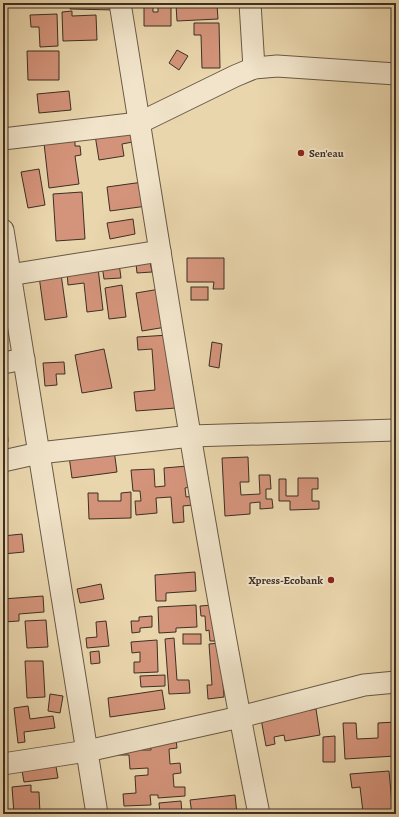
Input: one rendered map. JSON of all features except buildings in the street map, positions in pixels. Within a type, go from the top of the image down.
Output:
[{"type":"street","points":[[120,3],[191,436],[240,717],[259,814]]},
{"type":"street","points":[[250,3],[254,68]]},
{"type":"street","points":[[3,139],[139,123],[254,68],[277,66],[396,74]]},
{"type":"street","points":[[3,230],[7,276],[24,359],[97,814]]},
{"type":"street","points":[[7,276],[160,251]]},
{"type":"street","points":[[3,363],[24,359]]},
{"type":"street","points":[[3,461],[39,453],[191,436],[396,430]]},
{"type":"street","points":[[3,764],[87,751],[240,717],[364,685],[396,682]]},
{"type":"place","name":"Sen'eau","points":[[301,153]]},
{"type":"place","name":"Xpress-Ecobank","points":[[331,580]]}]
